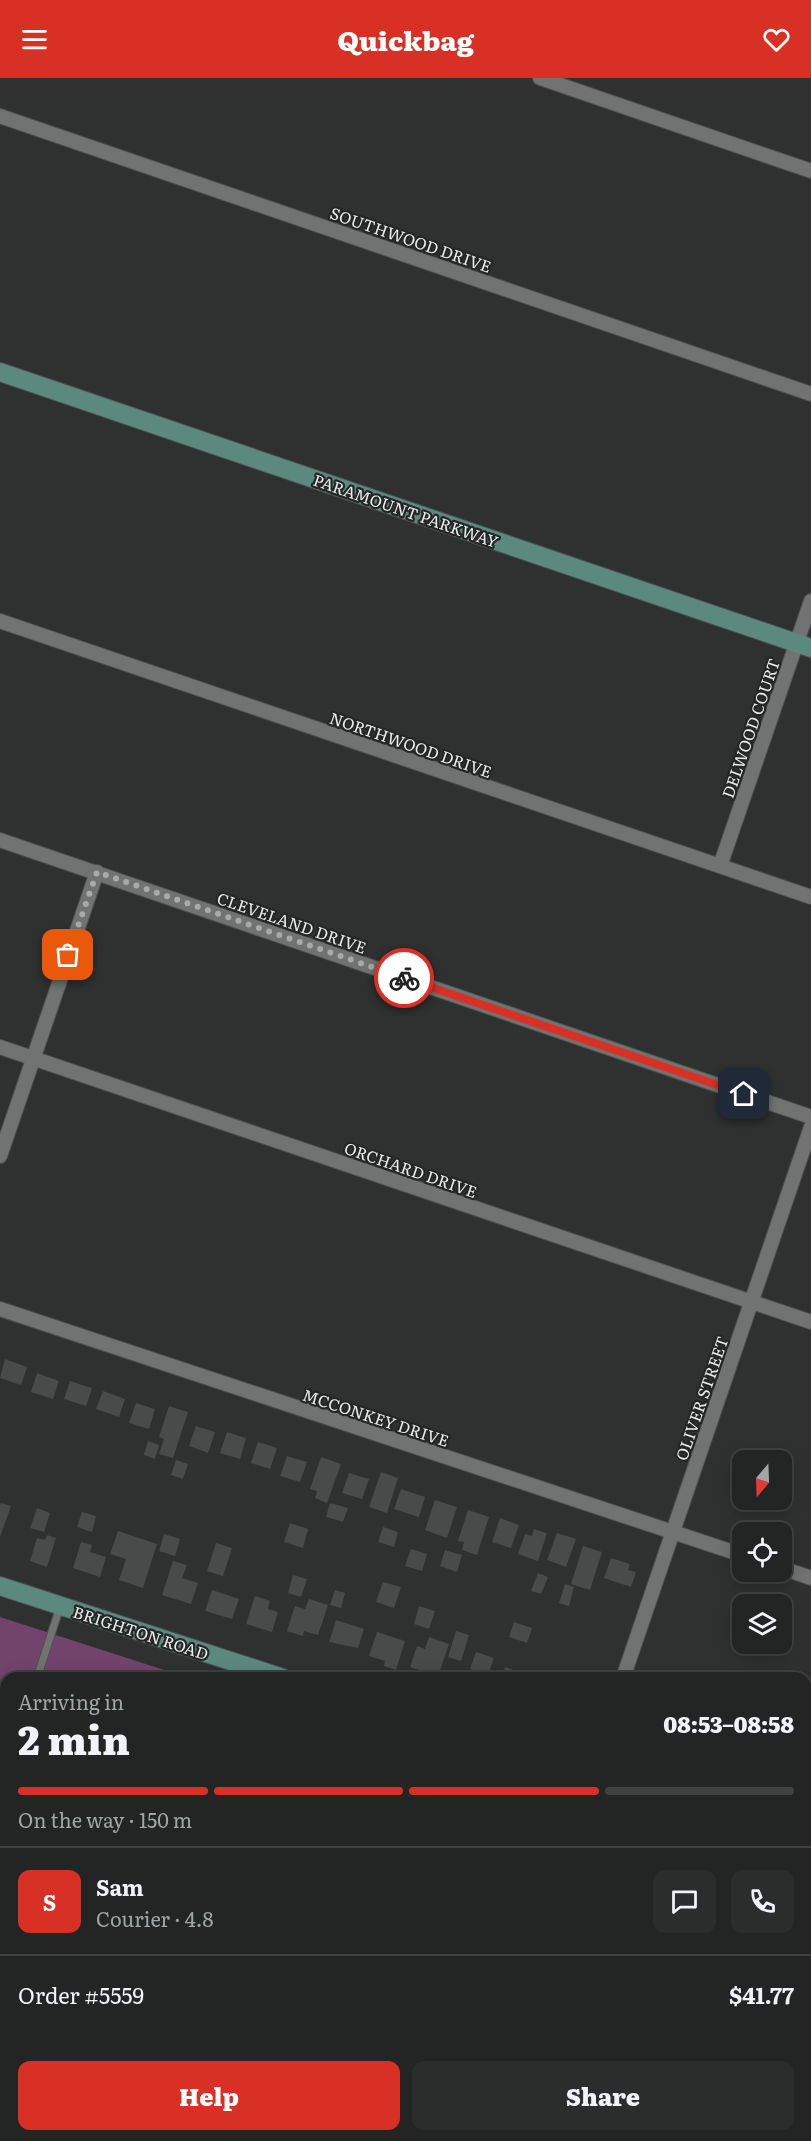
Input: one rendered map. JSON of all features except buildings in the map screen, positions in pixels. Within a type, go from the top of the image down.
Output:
[{"type":"street","points":[[540,78],[811,171]]},
{"type":"street","name":"SOUTHWOOD DRIVE","points":[[0,116],[811,393]]},
{"type":"street","name":"PARAMOUNT PARKWAY","points":[[0,372],[804,645]]},
{"type":"street","name":"DELWOOD COURT","points":[[720,866],[804,645],[811,601]]},
{"type":"street","name":"NORTHWOOD DRIVE","points":[[0,621],[811,897]]},
{"type":"street","name":"CLEVELAND DRIVE","points":[[0,840],[811,1117]]},
{"type":"street","points":[[0,1156],[97,872]]},
{"type":"street","name":"ORCHARD DRIVE","points":[[0,1047],[811,1322]]},
{"type":"street","name":"OLIVER STREET","points":[[625,1672],[811,1127]]},
{"type":"street","name":"MCCONKEY DRIVE","points":[[0,1310],[732,1552]]},
{"type":"street","points":[[792,1571],[811,1578]]},
{"type":"street","name":"BRIGHTON ROAD","points":[[0,1586],[264,1672]]},
{"type":"lane","points":[[39,1672],[61,1606]]},
{"type":"shaded area","points":[[0,1617],[170,1672],[0,1672]]},
{"type":"way so far","points":[[68,955],[97,872],[404,978]]},
{"type":"route","points":[[404,978],[744,1094]]}]
